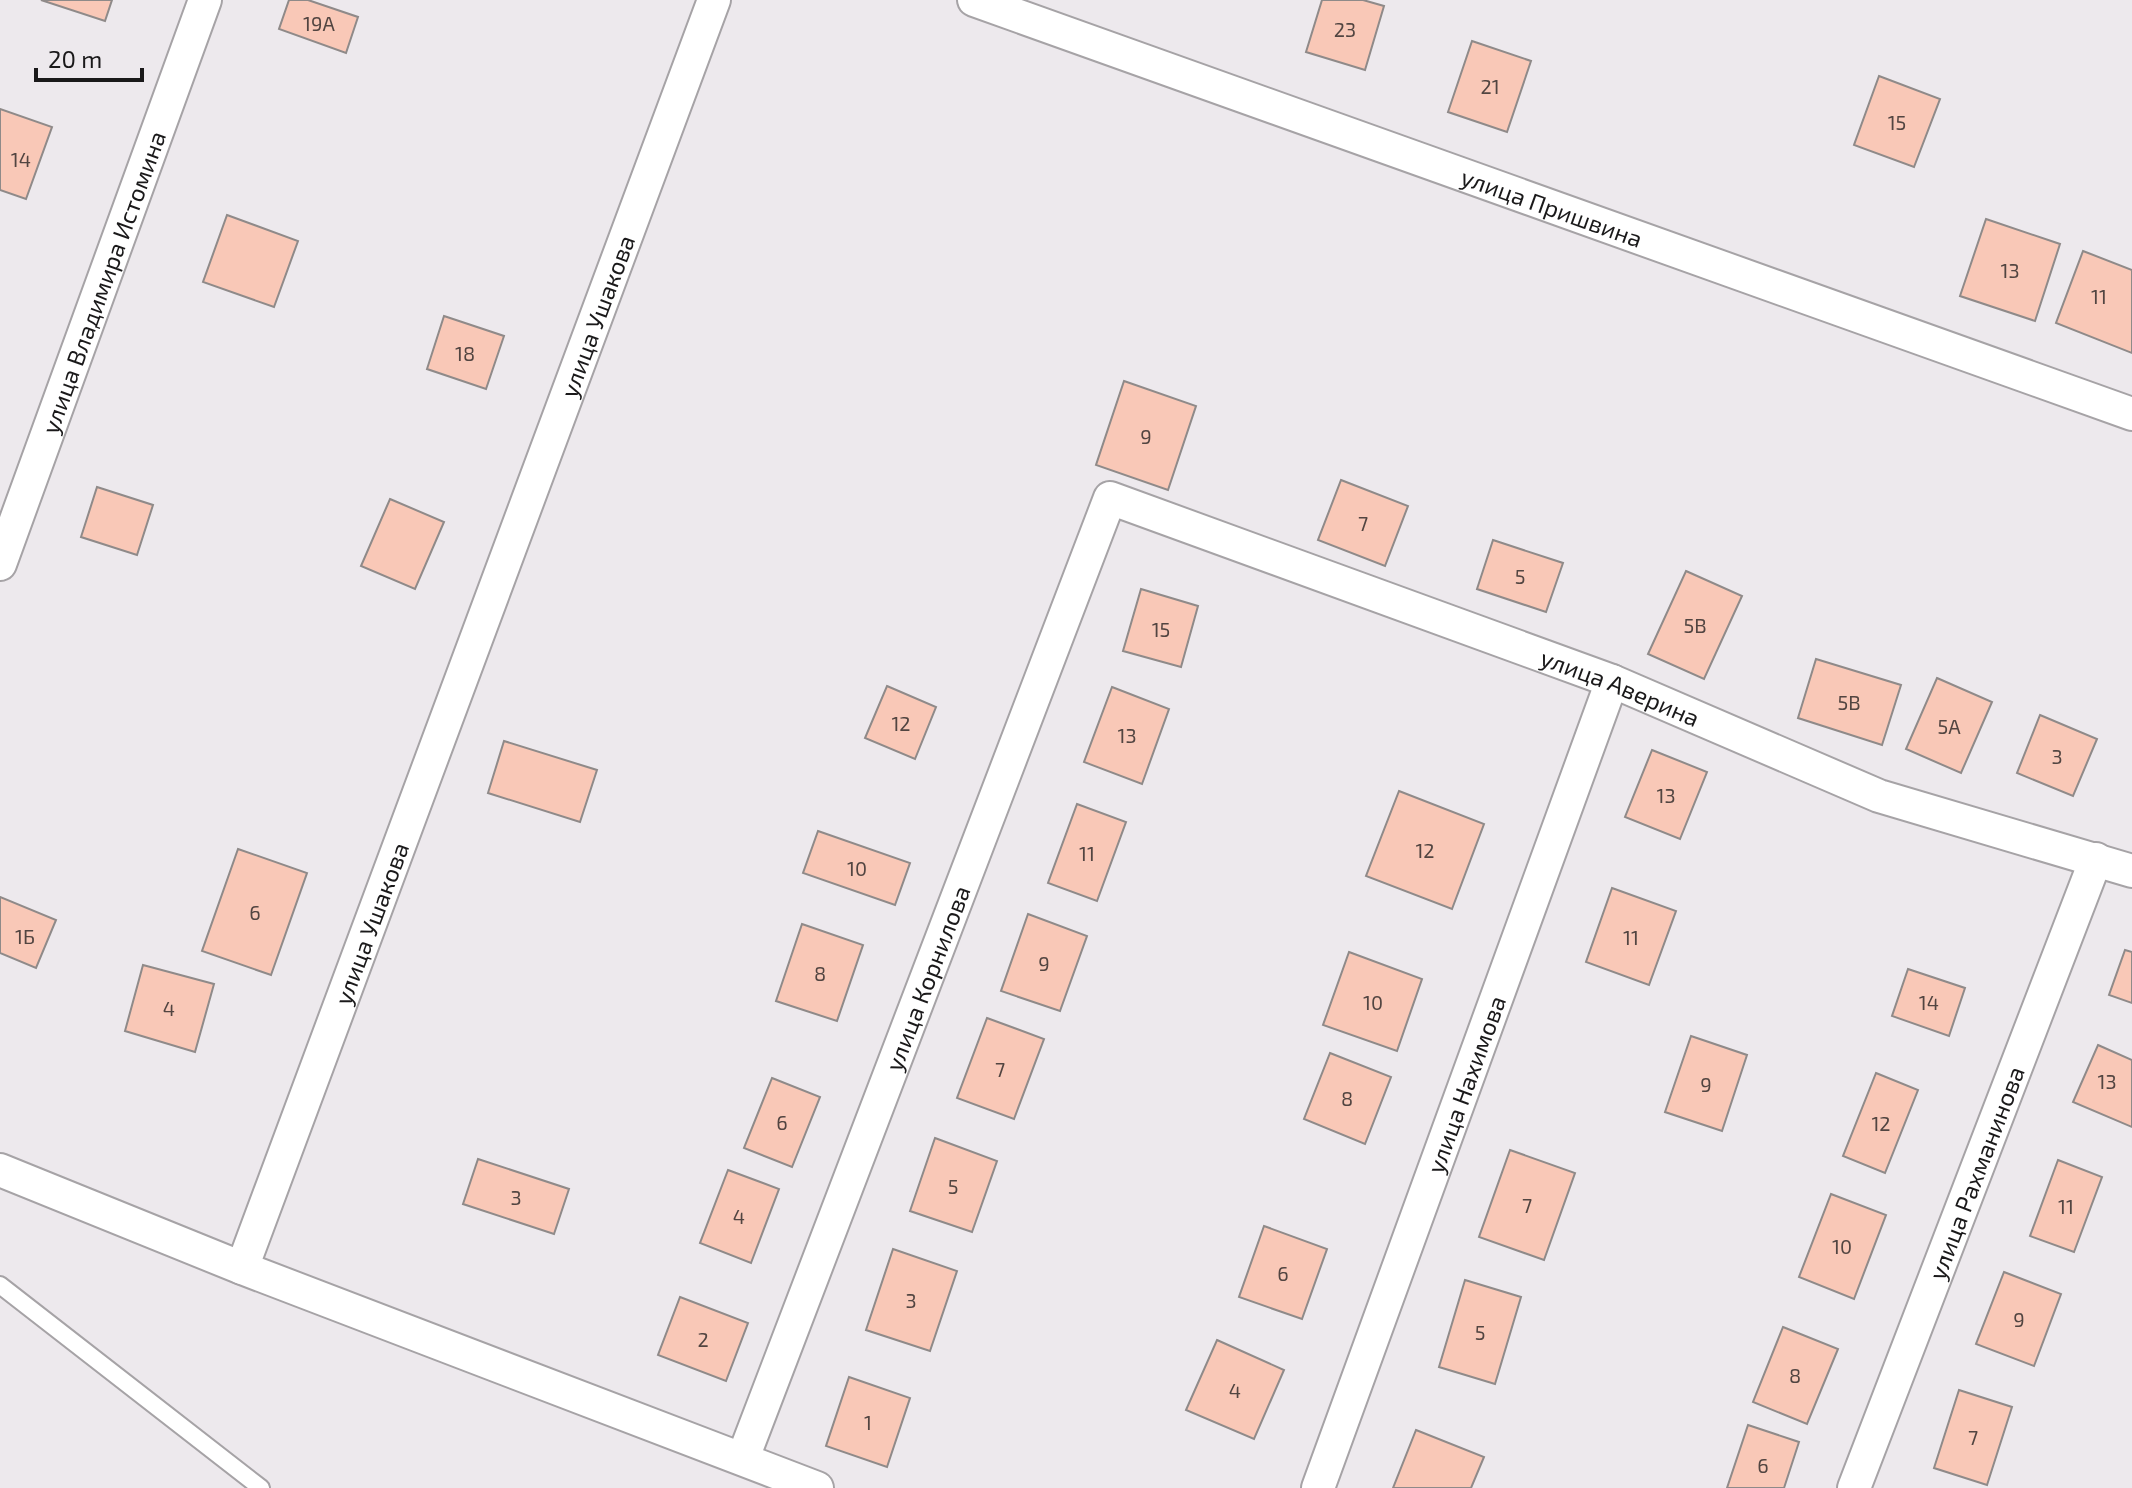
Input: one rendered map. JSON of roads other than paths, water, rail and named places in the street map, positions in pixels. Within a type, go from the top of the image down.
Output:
[{"type":"street","name":"улица Владимира Истомина","points":[[0,564],[205,0]]},
{"type":"street","name":"улица Ушакова","points":[[242,1268],[714,0]]},
{"type":"street","name":"улица Пришвина","points":[[974,0],[2132,414]]},
{"type":"street","name":"улица Аверина","points":[[1110,498],[1612,681],[1879,796],[2132,871]]},
{"type":"street","name":"улица Корнилова","points":[[743,1458],[1110,498]]},
{"type":"street","name":"улица Нахимова","points":[[1318,1488],[1612,681]]},
{"type":"street","name":"улица Рахманинова","points":[[1854,1488],[2096,859]]},
{"type":"street","points":[[0,1170],[242,1268],[817,1488]]},
{"type":"lane","points":[[0,1285],[261,1488]]}]
